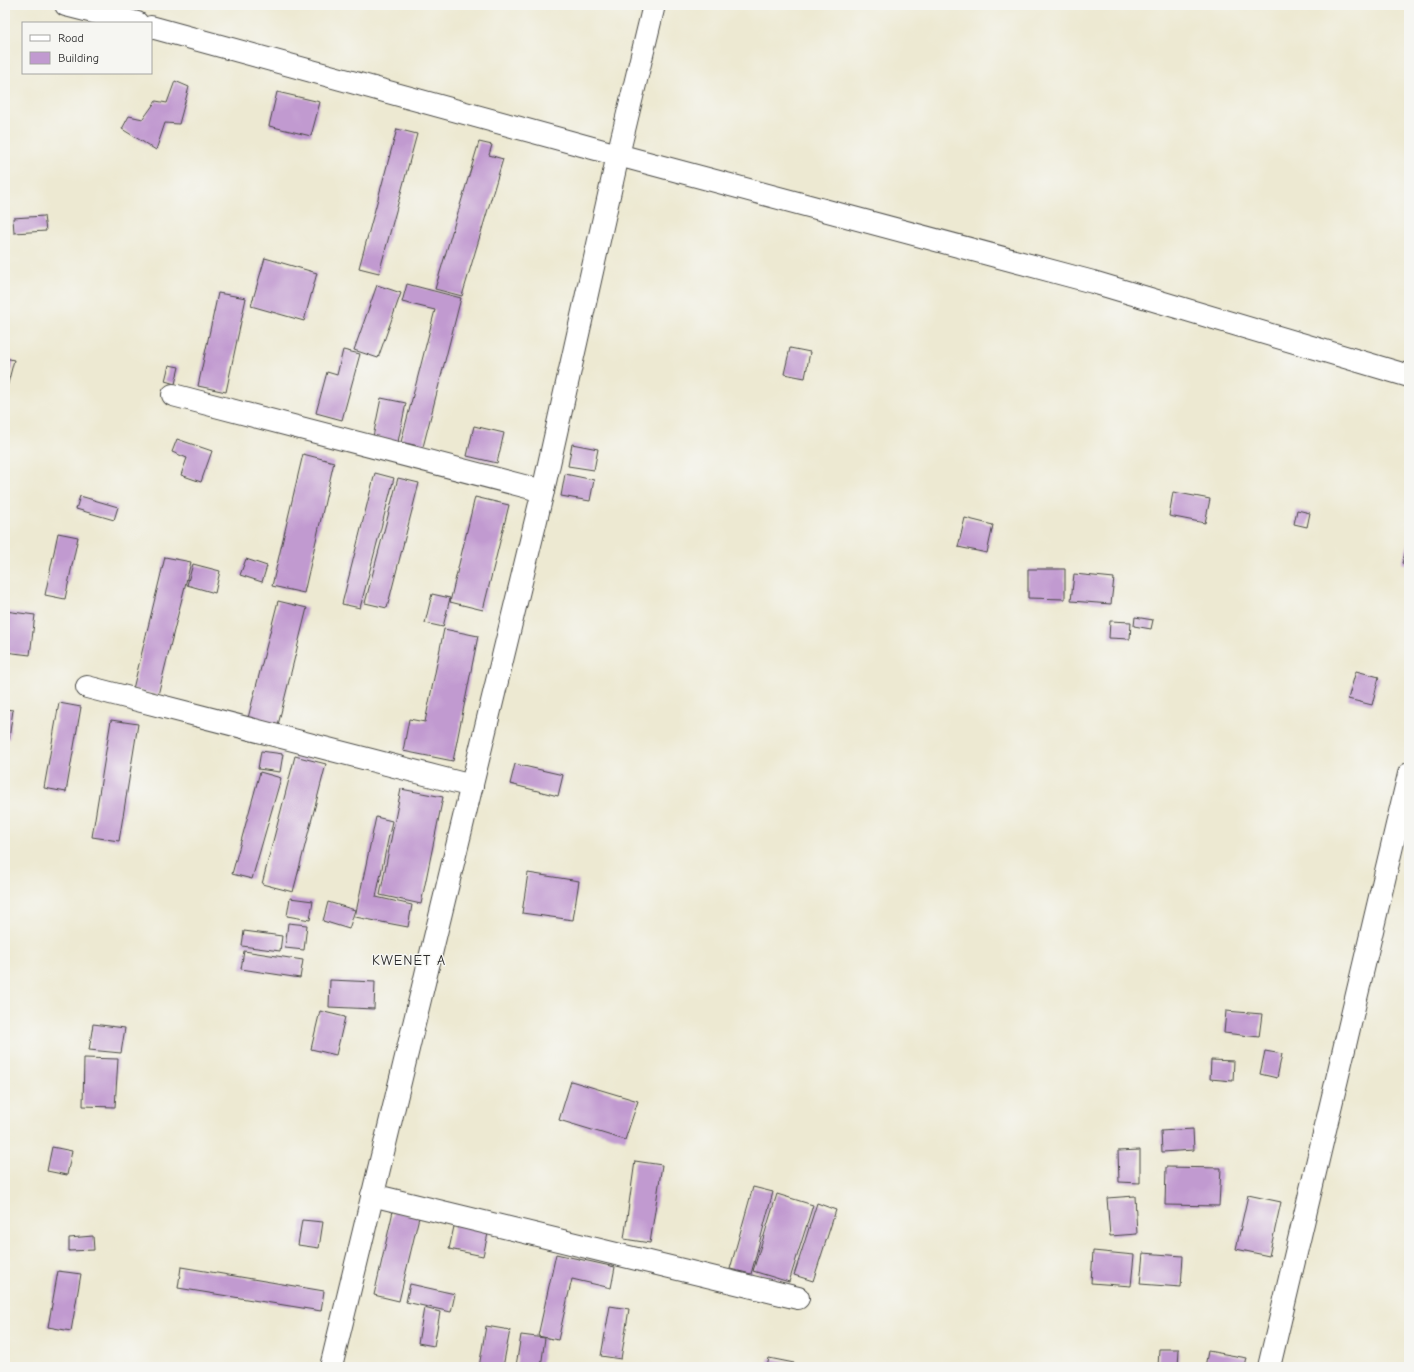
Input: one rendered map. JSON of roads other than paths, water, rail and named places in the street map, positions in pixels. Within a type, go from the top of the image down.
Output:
[{"type":"street","points":[[66,5],[133,22]]},
{"type":"street","points":[[331,1367],[543,491],[618,155],[654,5]]},
{"type":"street","points":[[152,27],[618,155],[1093,282],[1409,376]]},
{"type":"street","points":[[173,395],[543,491]]},
{"type":"street","points":[[87,687],[472,786]]},
{"type":"street","points":[[1269,1367],[1409,774]]},
{"type":"street","points":[[372,1195],[798,1298]]},
{"type":"district","name":"KWENET A","points":[[409,960]]}]
